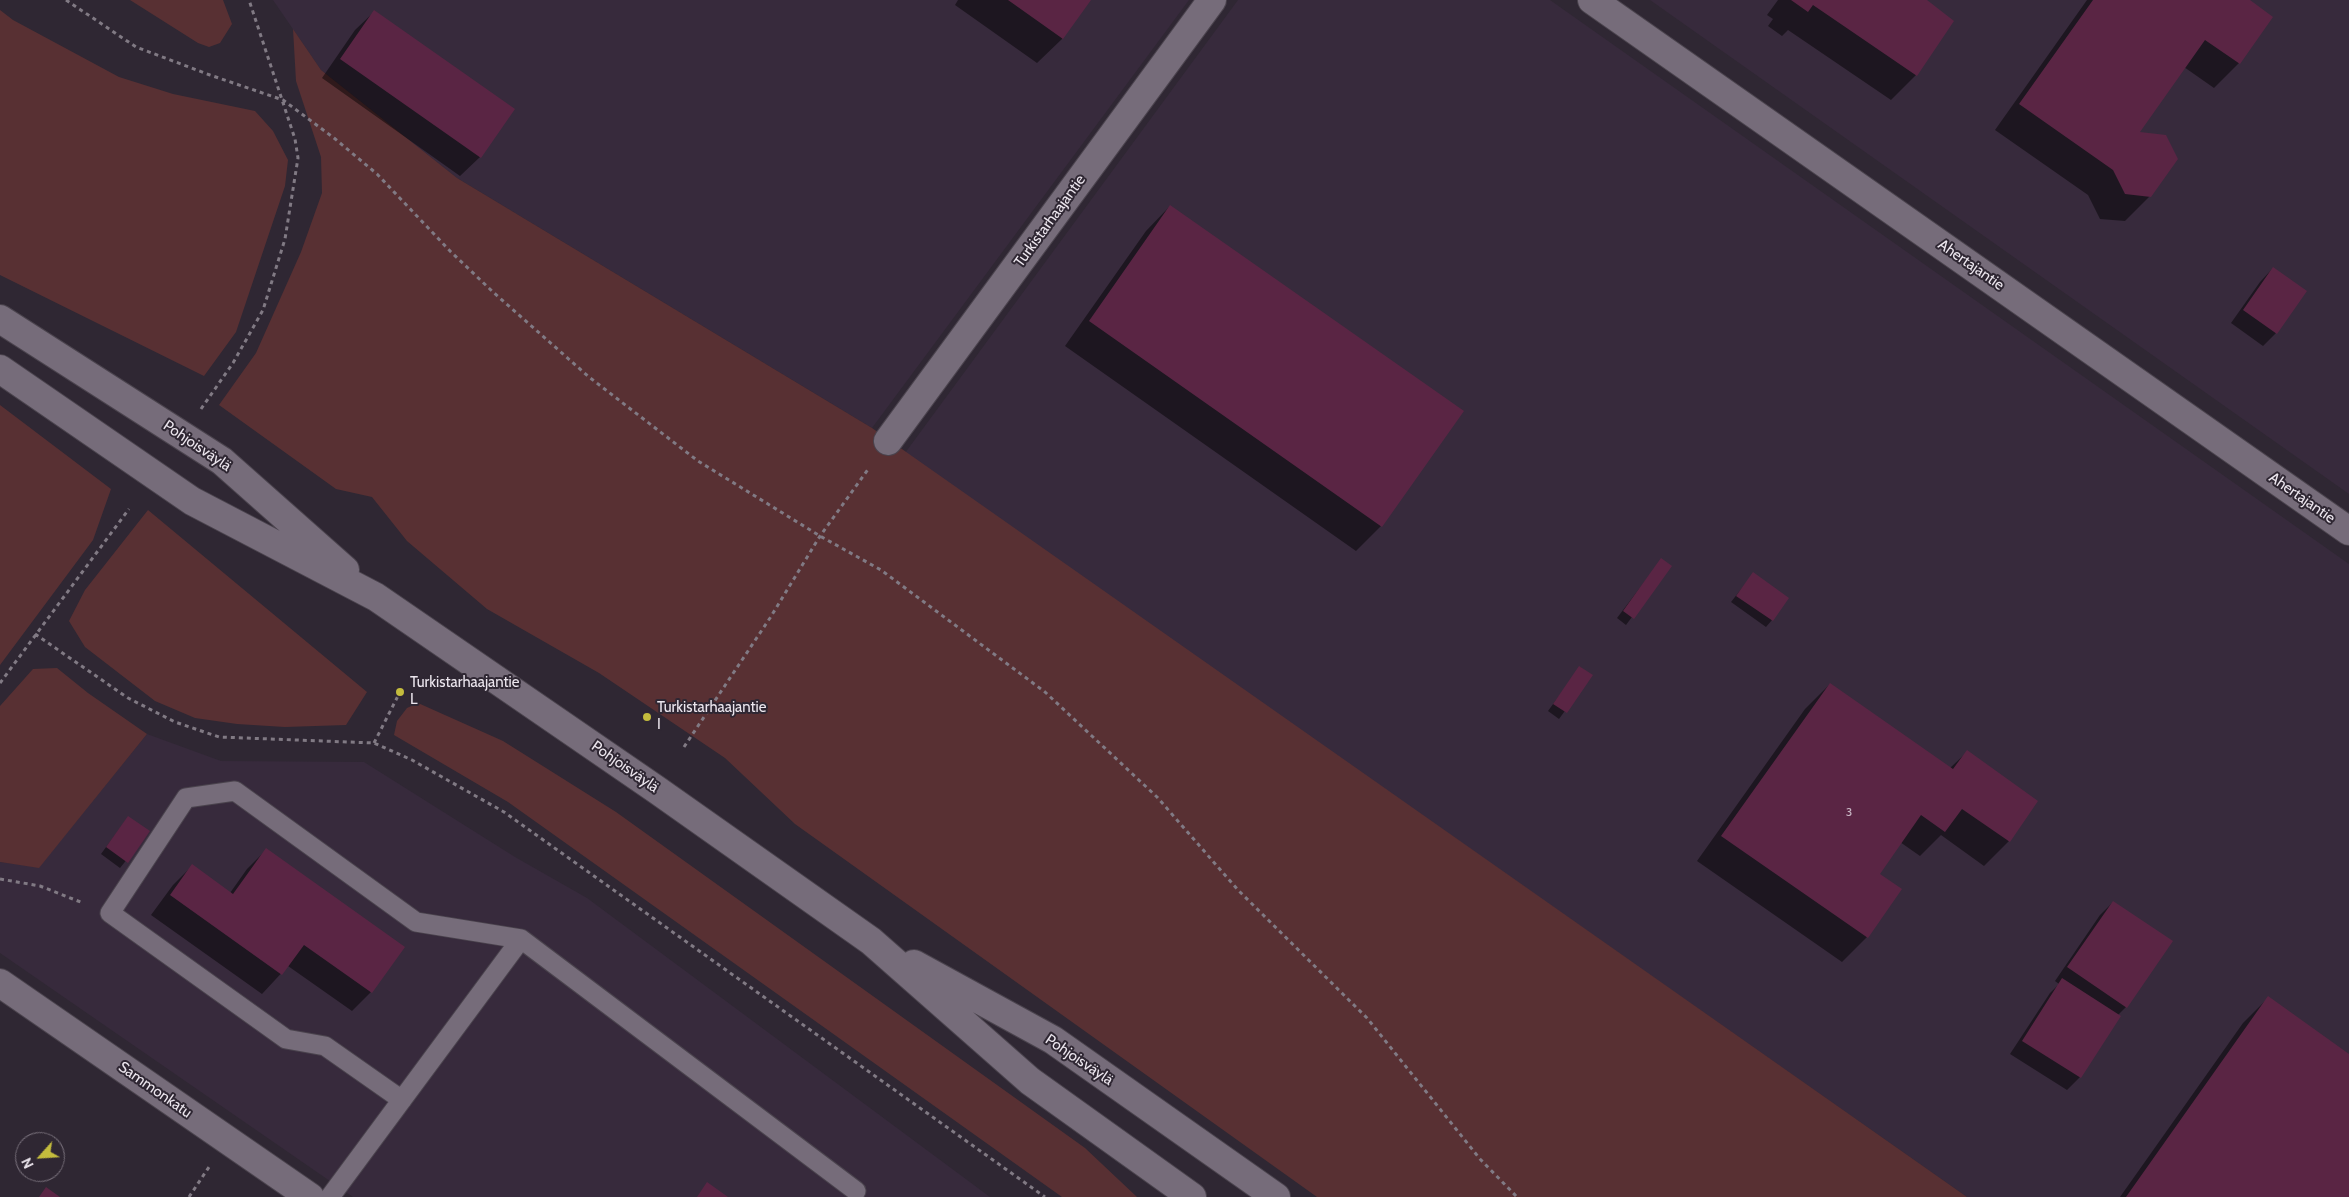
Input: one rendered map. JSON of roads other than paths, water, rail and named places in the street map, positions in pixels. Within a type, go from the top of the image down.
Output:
[{"type":"main road","name":"Turkistarhaajantie","points":[[888,441],[1212,0]]},
{"type":"main road","name":"Ahertajantie","points":[[1592,0],[2349,531]]},
{"type":"main road","name":"Pohjoisväylä","points":[[0,318],[222,461],[376,598]]},
{"type":"main road","name":"Pohjoisväylä","points":[[0,369],[192,501],[376,598],[657,790],[871,941],[1030,1081],[1192,1197]]},
{"type":"main road","name":"Pohjoisväylä","points":[[871,941],[1053,1040],[1276,1197]]},
{"type":"main road","name":"Sammonkatu","points":[[0,983],[310,1197]]},
{"type":"lane","points":[[402,1100],[325,1046],[286,1040],[110,914],[186,798],[235,791],[416,922],[521,939],[856,1191]]},
{"type":"lane","points":[[330,1197],[521,939]]},
{"type":"place","name":"Turkistarhaajantie L","points":[[400,692]]},
{"type":"place","name":"Turkistarhaajantie I","points":[[647,717]]}]
